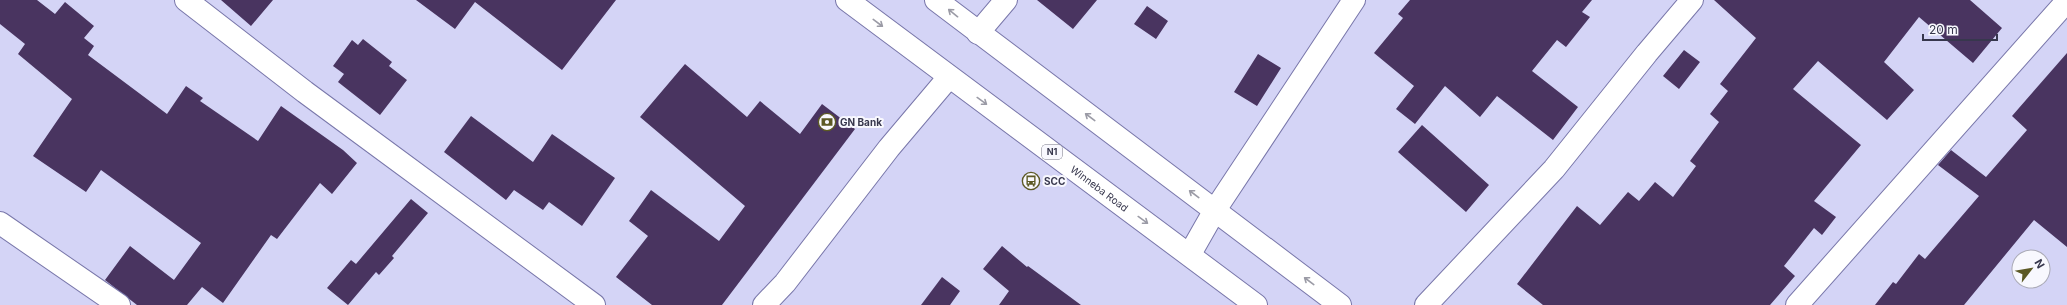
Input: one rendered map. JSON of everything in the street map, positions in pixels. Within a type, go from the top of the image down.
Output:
[{"type":"main road","points":[[186,0],[305,92],[594,305]]},
{"type":"main road","name":"Winneba Road","points":[[847,0],[1190,254],[1256,305]]},
{"type":"main road","points":[[936,0],[1340,305]]},
{"type":"main road","points":[[978,33],[1006,0]]},
{"type":"main road","points":[[1190,254],[1215,210],[1354,0]]},
{"type":"main road","points":[[1426,305],[1554,169],[1647,53],[1692,0]]},
{"type":"main road","points":[[1797,305],[2067,1]]},
{"type":"main road","points":[[764,305],[785,283],[889,148],[949,77]]},
{"type":"main road","points":[[0,223],[118,305]]},
{"type":"building","points":[[0,0],[37,0],[55,14],[65,2],[94,26],[84,38],[94,46],[88,55],[167,114],[186,86],[203,98],[200,101],[258,141],[281,106],[343,150],[357,163],[332,194],[320,183],[277,239],[271,235],[223,303],[202,287],[187,305],[137,305],[105,280],[130,246],[174,280],[201,243],[101,170],[86,192],[33,156],[72,99],[18,54],[25,44],[0,24]]},
{"type":"building","points":[[221,0],[273,0],[251,26]]},
{"type":"building","points":[[416,0],[616,0],[562,70],[475,2],[455,29]]},
{"type":"building","points":[[1037,0],[1097,0],[1073,29]]},
{"type":"building","points":[[1410,0],[1592,0],[1582,12],[1590,17],[1566,47],[1557,40],[1532,71],[1578,107],[1553,140],[1497,96],[1480,117],[1445,86],[1415,124],[1396,109],[1414,86],[1374,53],[1403,18],[1398,14]]},
{"type":"building","points":[[1714,0],[1970,0],[2002,28],[1973,63],[1919,17],[1884,62],[1914,90],[1887,120],[1818,61],[1793,89],[1861,145],[1814,201],[1836,217],[1822,235],[1814,228],[1784,266],[1795,276],[1770,305],[1543,305],[1517,284],[1577,206],[1600,225],[1628,192],[1639,201],[1655,182],[1673,197],[1696,166],[1690,161],[1719,122],[1710,114],[1728,91],[1720,84],[1756,38]]},
{"type":"building","points":[[1147,6],[1168,21],[1156,39],[1134,24]]},
{"type":"building","points":[[363,39],[392,62],[389,66],[407,80],[380,115],[338,82],[344,74],[333,66],[352,40],[358,45]]},
{"type":"building","points":[[1684,50],[1700,62],[1679,89],[1663,76]]},
{"type":"building","points":[[2067,53],[2067,247],[2034,220],[1964,305],[1875,305],[1893,282],[1896,284],[1919,254],[1925,259],[1979,196],[1938,165],[1951,150],[1986,177],[2027,130],[2012,116]]},
{"type":"building","points":[[1258,54],[1281,68],[1257,106],[1234,92]]},
{"type":"building","points":[[685,64],[747,117],[760,101],[800,134],[822,104],[855,129],[722,305],[652,305],[616,277],[648,236],[629,221],[651,190],[719,241],[745,206],[640,117]]},
{"type":"building","points":[[471,116],[533,162],[552,134],[615,178],[582,226],[549,202],[543,210],[514,190],[506,200],[444,152]]},
{"type":"building","points":[[1422,125],[1489,185],[1466,212],[1398,152]]},
{"type":"building","points":[[411,199],[428,213],[392,256],[394,258],[379,275],[376,272],[348,305],[327,288],[351,260],[356,264]]},
{"type":"building","points":[[1002,246],[1027,267],[1028,266],[1081,305],[999,305],[1009,291],[983,269]]},
{"type":"building","points":[[942,277],[960,291],[950,305],[921,305]]},
{"type":"place","name":"GN Bank","points":[[827,122]]},
{"type":"place","name":"SCC","points":[[1031,181]]}]
